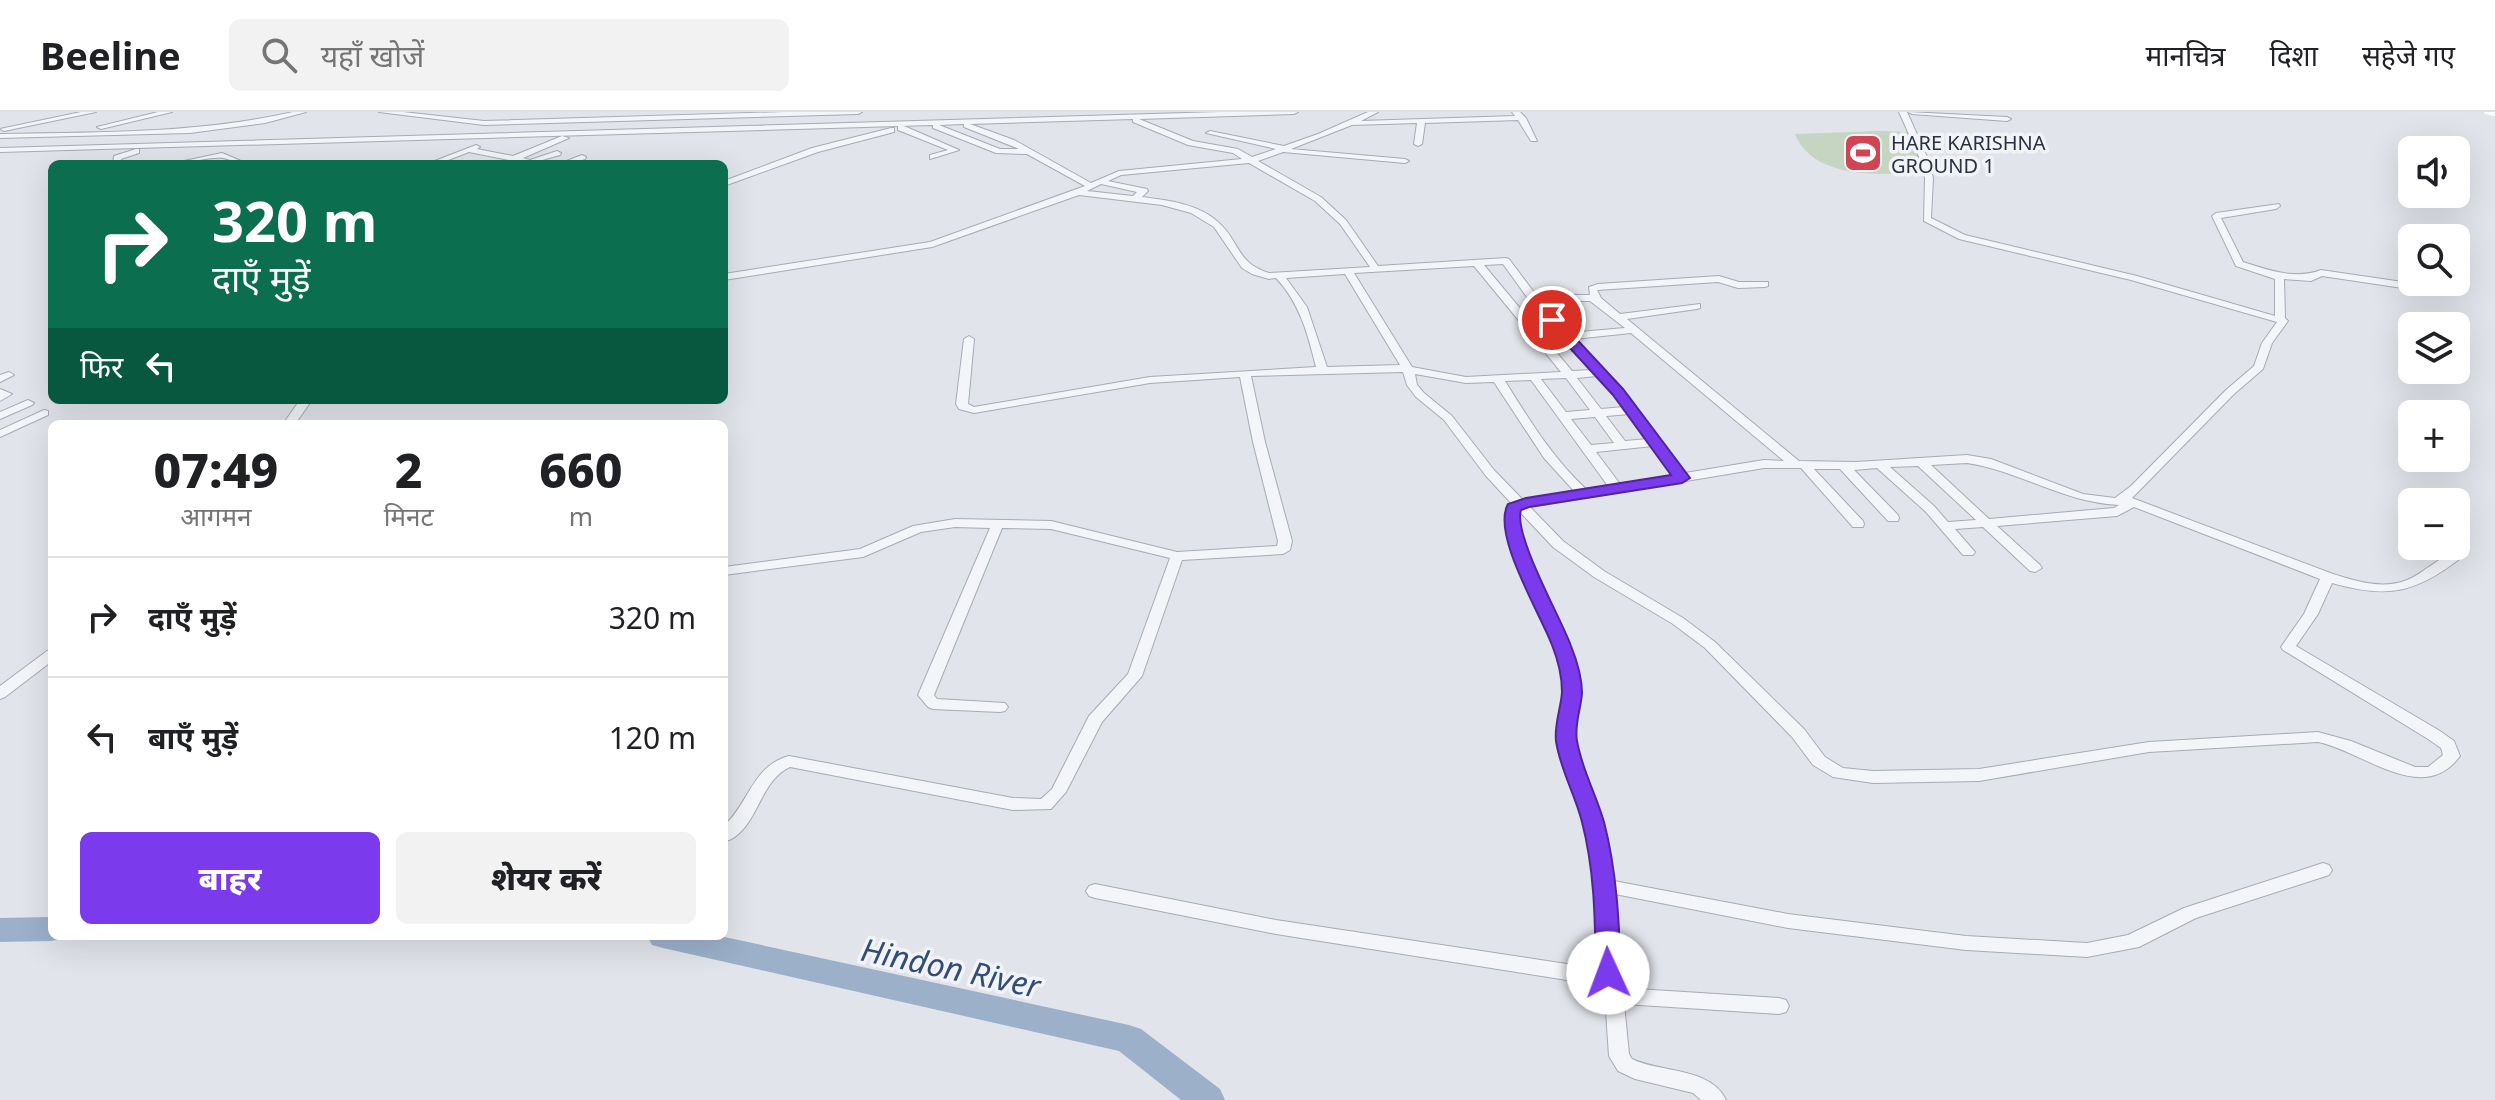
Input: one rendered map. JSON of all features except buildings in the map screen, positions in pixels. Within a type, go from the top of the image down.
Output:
[{"type":"street","points":[[0,129],[92,112]]},
{"type":"street","points":[[73,134],[168,112]]},
{"type":"street","points":[[0,136],[169,134],[238,126],[302,112]]},
{"type":"street","points":[[383,112],[484,123],[858,112]]},
{"type":"street","points":[[948,123],[946,116],[950,112]]},
{"type":"street","points":[[2,151],[1294,112]]},
{"type":"street","points":[[728,276],[932,244],[1078,192],[1125,171],[1252,160],[1284,150],[1374,112]]},
{"type":"street","points":[[1903,112],[1929,178],[1927,219],[1937,226],[1973,240],[2091,267],[2280,318]]},
{"type":"street","points":[[1912,112],[2007,119]]},
{"type":"street","points":[[2489,112],[2495,113]]},
{"type":"street","points":[[1350,123],[1519,115],[1534,139]]},
{"type":"street","points":[[1119,117],[1122,121],[1142,121],[1191,143],[1230,149],[1252,160],[1318,199],[1343,222],[1375,268]]},
{"type":"street","points":[[1418,144],[1421,122]]},
{"type":"street","points":[[935,126],[999,151],[1027,152]]},
{"type":"street","points":[[728,183],[846,142],[901,128],[972,126],[1096,184],[1143,190],[1133,200]]},
{"type":"street","points":[[901,128],[955,150],[933,157]]},
{"type":"street","points":[[831,134],[846,142],[863,145],[913,133]]},
{"type":"street","points":[[1210,133],[1284,150],[1405,161]]},
{"type":"street","points":[[117,160],[169,134]]},
{"type":"street","points":[[513,159],[573,134]]},
{"type":"street","points":[[2,151],[27,135]]},
{"type":"street","points":[[442,160],[491,141]]},
{"type":"street","points":[[468,150],[520,160]]},
{"type":"street","points":[[539,160],[557,153]]},
{"type":"street","points":[[195,160],[222,155],[234,160]]},
{"type":"street","points":[[574,160],[582,157]]},
{"type":"street","points":[[1078,192],[1180,208],[1208,218],[1236,259],[1245,268],[1260,275],[1280,277],[1375,268],[1510,263],[1532,298],[1633,410],[1682,478]]},
{"type":"street","points":[[2276,206],[2216,216],[2239,264],[2276,275],[2311,278],[2321,273],[2398,284]]},
{"type":"street","points":[[1476,262],[1622,445]]},
{"type":"street","points":[[1348,271],[1408,369],[1412,385],[1448,418],[1490,473],[1574,556],[1620,588],[1678,621],[1710,645],[1789,723],[1828,769],[1853,776],[1979,775],[2149,747],[2318,737],[2342,741],[2417,773],[2432,772],[2452,756],[2448,745],[2288,647],[2311,614],[2328,577]]},
{"type":"street","points":[[1947,526],[2117,512],[2230,392],[2259,367],[2267,343],[2282,324],[2281,287],[2276,275]]},
{"type":"street","points":[[1280,277],[1292,288],[1315,342],[1322,369]]},
{"type":"street","points":[[1765,284],[1744,285],[1719,279],[1592,289],[1596,298],[1633,330],[1799,464],[1858,524]]},
{"type":"street","points":[[1532,298],[1596,298]]},
{"type":"street","points":[[1618,317],[1697,306]]},
{"type":"street","points":[[1568,336],[1633,330]]},
{"type":"street","points":[[969,339],[962,404],[967,409],[1012,405],[1150,380],[1322,369],[1408,369],[1459,380],[1601,373]]},
{"type":"street","points":[[728,570],[863,553],[925,527],[998,523],[1051,525],[1079,530],[1177,556],[1275,552],[1285,547],[1245,374]]},
{"type":"street","points":[[1534,377],[1618,490]]},
{"type":"street","points":[[1498,379],[1551,459],[1585,495]]},
{"type":"street","points":[[0,392],[6,394],[0,398]]},
{"type":"street","points":[[0,416],[28,403]]},
{"type":"street","points":[[1563,416],[1633,410]]},
{"type":"street","points":[[0,434],[44,413]]},
{"type":"street","points":[[1587,449],[1654,442]]},
{"type":"street","points":[[1716,1100],[1699,1086],[1625,1065],[1616,1048],[1608,973],[1606,886],[1593,820],[1565,735],[1572,693],[1570,673],[1562,645],[1516,541],[1511,516],[1514,507],[1764,464],[1843,465],[1977,460],[2081,497],[2110,502],[2129,501],[2328,577],[2372,590],[2398,588],[2434,573],[2450,560]]},
{"type":"street","points":[[1920,461],[2035,568]]},
{"type":"street","points":[[1879,464],[1947,526],[1968,552]]},
{"type":"street","points":[[1843,465],[1893,518]]},
{"type":"street","points":[[998,523],[926,695],[933,704],[1000,707]]},
{"type":"street","points":[[728,832],[741,819],[758,788],[779,765],[789,761],[1013,804],[1045,805],[1058,792],[1095,720],[1135,676],[1177,556]]},
{"type":"street","points":[[0,694],[48,657]]},
{"type":"street","points":[[1606,886],[1803,923],[1966,943],[2087,950],[2132,942],[2190,913],[2323,870]]},
{"type":"street","points":[[1095,891],[1291,929],[1567,972],[1608,973]]},
{"type":"street","points":[[1612,995],[1779,1006]]},
{"type":"green space","name":"HARE KARISHNA GROUND 1","points":[[1908,132],[1922,159],[1922,172],[1868,173],[1832,167],[1804,149],[1795,134]]},
{"type":"waterway","name":"Hindon River","points":[[0,930],[48,929]]},
{"type":"waterway","name":"Hindon River","points":[[681,940],[1129,1039],[1207,1100]]},
{"type":"place","name":"HARE KARISHNA GROUND 1","points":[[1863,153]]},
{"type":"route","points":[[1552,320],[1618,392],[1682,478],[1526,503],[1514,507],[1511,516],[1516,541],[1562,645],[1570,673],[1572,693],[1565,735],[1570,760],[1593,820],[1606,886],[1608,973]]}]
